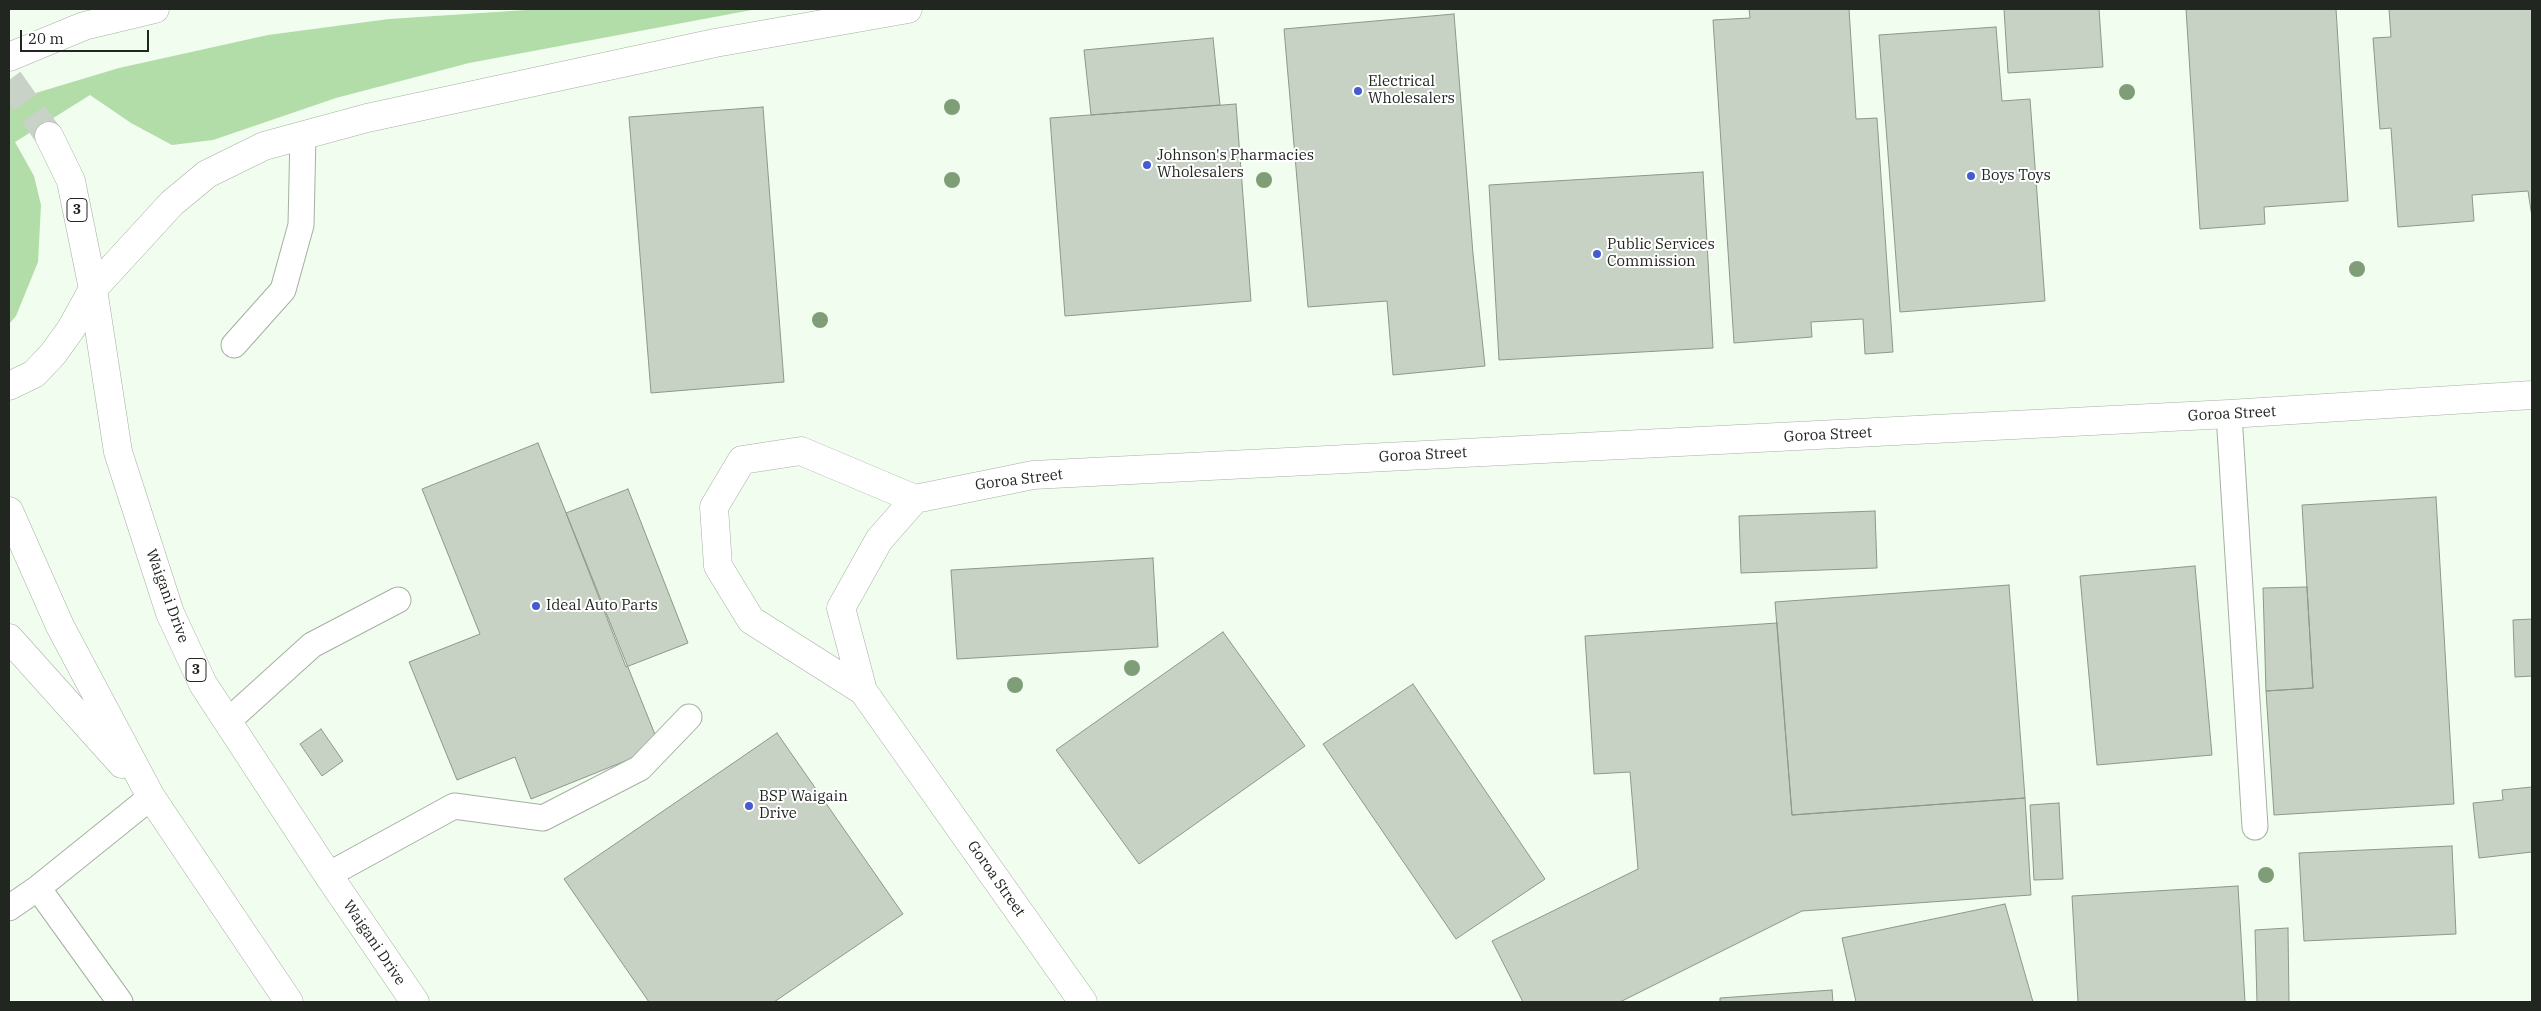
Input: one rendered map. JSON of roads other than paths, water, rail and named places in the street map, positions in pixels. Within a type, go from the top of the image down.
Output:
[{"type":"main road","points":[[9,57],[84,26],[155,9]]},
{"type":"main road","points":[[9,386],[34,374],[53,354],[71,328],[93,289],[172,203],[207,174],[264,146],[367,118],[706,45],[908,9]]},
{"type":"main road","name":"Waigani Drive","points":[[49,136],[71,181],[93,289],[118,452],[170,613],[202,684],[328,876],[415,1002]]},
{"type":"main road","name":"Goroa Street","points":[[1083,1002],[863,691],[841,608],[879,540],[915,499],[1033,475],[2229,414],[2532,395]]},
{"type":"main road","points":[[863,691],[751,620],[718,566],[714,507],[742,460],[801,451],[915,499]]},
{"type":"main road","points":[[9,511],[60,626],[151,797],[290,1002]]},
{"type":"main road","points":[[9,638],[151,797]]},
{"type":"lane","points":[[234,345],[283,290],[301,225],[303,135]]},
{"type":"lane","points":[[2229,414],[2255,827]]},
{"type":"lane","points":[[228,721],[312,645],[398,600]]},
{"type":"lane","points":[[328,876],[454,806],[544,818],[640,768],[689,717]]},
{"type":"lane","points":[[9,908],[38,888],[151,797]]},
{"type":"lane","points":[[38,888],[120,1002]]},
{"type":"tunnel","points":[[9,80],[49,136]]},
{"type":"place","name":"Electrical Wholesalers","points":[[1358,91]]},
{"type":"place","name":"Johnson's Pharmacies Wholesalers","points":[[1147,165]]},
{"type":"place","name":"Boys Toys","points":[[1971,176]]},
{"type":"place","name":"Public Services Commission","points":[[1597,254]]},
{"type":"place","name":"Ideal Auto Parts","points":[[536,606]]},
{"type":"place","name":"BSP Waigain Drive","points":[[749,806]]}]
